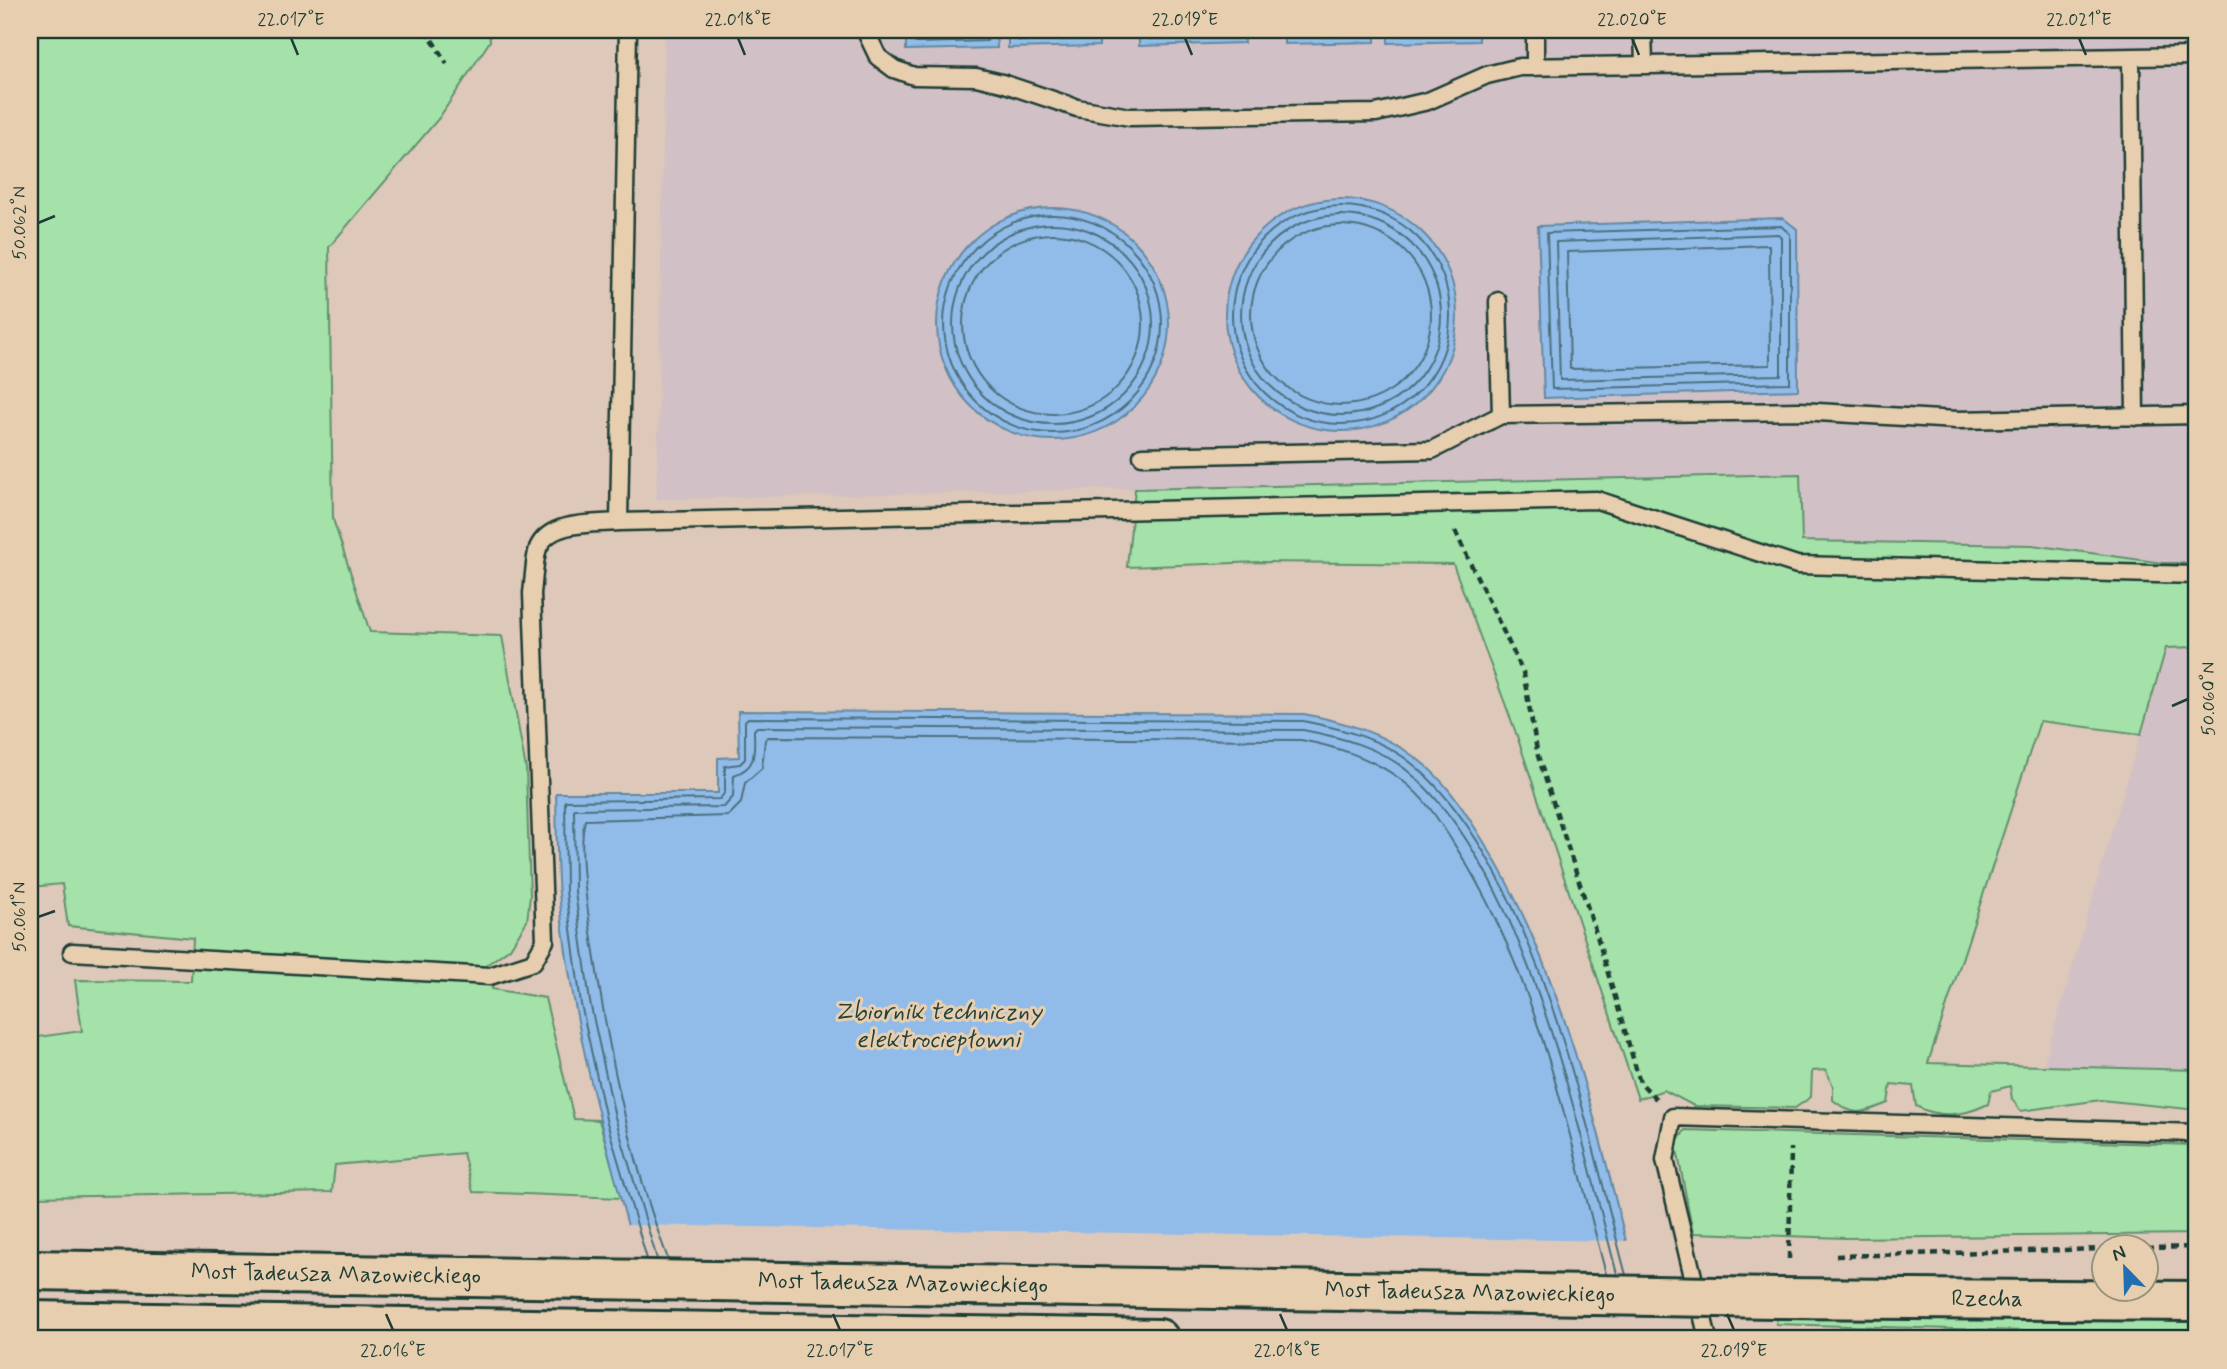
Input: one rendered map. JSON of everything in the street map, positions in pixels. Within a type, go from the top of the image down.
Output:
[{"type":"main road","name":"Most Tadeusza Mazowieckiego","points":[[30,1270],[1777,1298]]},
{"type":"main road","name":"Rzecha","points":[[1777,1298],[2197,1301]]},
{"type":"main road","points":[[30,1321],[1159,1339]]},
{"type":"lane","points":[[620,522],[628,30]]},
{"type":"lane","points":[[865,30],[878,57],[894,69],[914,76],[976,77],[1077,108],[1130,117],[1376,113],[1428,101],[1487,75],[1535,67],[2197,57]]},
{"type":"lane","points":[[1535,30],[1535,67]]},
{"type":"lane","points":[[1643,30],[1644,65]]},
{"type":"lane","points":[[2131,58],[2136,417]]},
{"type":"lane","points":[[1498,300],[1501,415]]},
{"type":"lane","points":[[1142,456],[1432,450],[1501,415],[1800,411],[1957,421],[2197,415]]},
{"type":"lane","points":[[72,952],[490,976],[533,961],[545,941],[532,593],[538,548],[546,537],[568,526],[620,522],[1597,500],[1797,565],[2197,575]]},
{"type":"lane","points":[[1708,1339],[1665,1160],[1673,1117],[2197,1133]]},
{"type":"path","points":[[426,30],[447,64]]},
{"type":"path","points":[[1440,502],[1523,672],[1538,756],[1597,936],[1640,1082],[1673,1117]]},
{"type":"path","points":[[1789,1259],[1792,1121]]},
{"type":"path","points":[[2160,1248],[2197,1247]]},
{"type":"path","points":[[1829,1257],[2090,1249]]},
{"type":"path","points":[[1777,1260],[1802,1258]]},
{"type":"shaded area","points":[[665,30],[2197,30],[2197,563],[2163,563],[2032,545],[1801,541],[1799,474],[657,499]]},
{"type":"shaded area","points":[[2197,647],[2197,1070],[2043,1067],[2166,648]]},
{"type":"green space","points":[[30,30],[489,30],[490,41],[439,118],[329,247],[333,519],[370,632],[502,636],[526,769],[530,896],[527,921],[510,948],[488,964],[492,989],[545,998],[574,1119],[599,1120],[621,1198],[473,1192],[463,1153],[335,1165],[332,1192],[30,1197],[30,1038],[82,1031],[75,980],[191,981],[193,938],[68,926],[62,884],[30,887]]},
{"type":"green space","points":[[1800,474],[1802,541],[2032,545],[2163,563],[2197,563],[2197,647],[2166,648],[2141,734],[2040,721],[1928,1063],[2197,1070],[2197,1110],[2101,1100],[2021,1111],[2012,1099],[2010,1086],[1991,1091],[1988,1104],[1979,1108],[1943,1114],[1916,1106],[1913,1086],[1891,1084],[1888,1103],[1859,1112],[1847,1109],[1833,1100],[1833,1086],[1826,1070],[1812,1071],[1811,1097],[1795,1108],[1694,1106],[1664,1090],[1638,1099],[1516,733],[1453,564],[1261,562],[1127,567],[1135,489]]},
{"type":"green space","points":[[1685,1130],[2197,1145],[2197,1234],[2090,1232],[2090,1235],[1846,1238],[1693,1233],[1676,1144]]},
{"type":"green space","points":[[1777,1318],[2197,1319],[2197,1336],[1776,1324]]},
{"type":"water","points":[[906,30],[996,30],[997,48],[906,50]]},
{"type":"water","points":[[1008,30],[1099,30],[1099,46],[1008,48]]},
{"type":"water","points":[[1139,30],[1244,30],[1244,43],[1139,46]]},
{"type":"water","points":[[1284,30],[1375,30],[1375,42],[1284,44]]},
{"type":"water","points":[[1388,30],[1479,30],[1479,41],[1388,43]]},
{"type":"water","points":[[1330,199],[1352,199],[1375,204],[1406,218],[1431,241],[1452,281],[1457,315],[1455,338],[1443,370],[1431,389],[1415,405],[1375,426],[1352,431],[1330,431],[1307,426],[1276,412],[1251,389],[1230,349],[1225,326],[1225,304],[1230,281],[1244,250],[1267,225],[1307,204]]},
{"type":"water","points":[[1042,208],[1064,208],[1087,213],[1118,227],[1143,250],[1164,290],[1169,324],[1167,347],[1155,379],[1143,398],[1127,414],[1087,435],[1064,440],[1042,440],[1019,435],[988,421],[963,398],[942,358],[937,335],[937,313],[942,290],[956,259],[979,234],[1019,213]]},
{"type":"water","points":[[1783,218],[1797,229],[1798,390],[1544,398],[1538,226]]},
{"type":"water","name":"Zbiornik techniczny elektrociepłowni","points":[[738,711],[1304,714],[1363,730],[1403,749],[1434,774],[1464,811],[1509,887],[1537,948],[1582,1077],[1651,1339],[631,1237],[578,1024],[559,894],[556,793],[718,793],[718,758],[739,757]]},
{"type":"pier","points":[[624,1225],[1628,1241],[1654,1339],[667,1339]]}]
